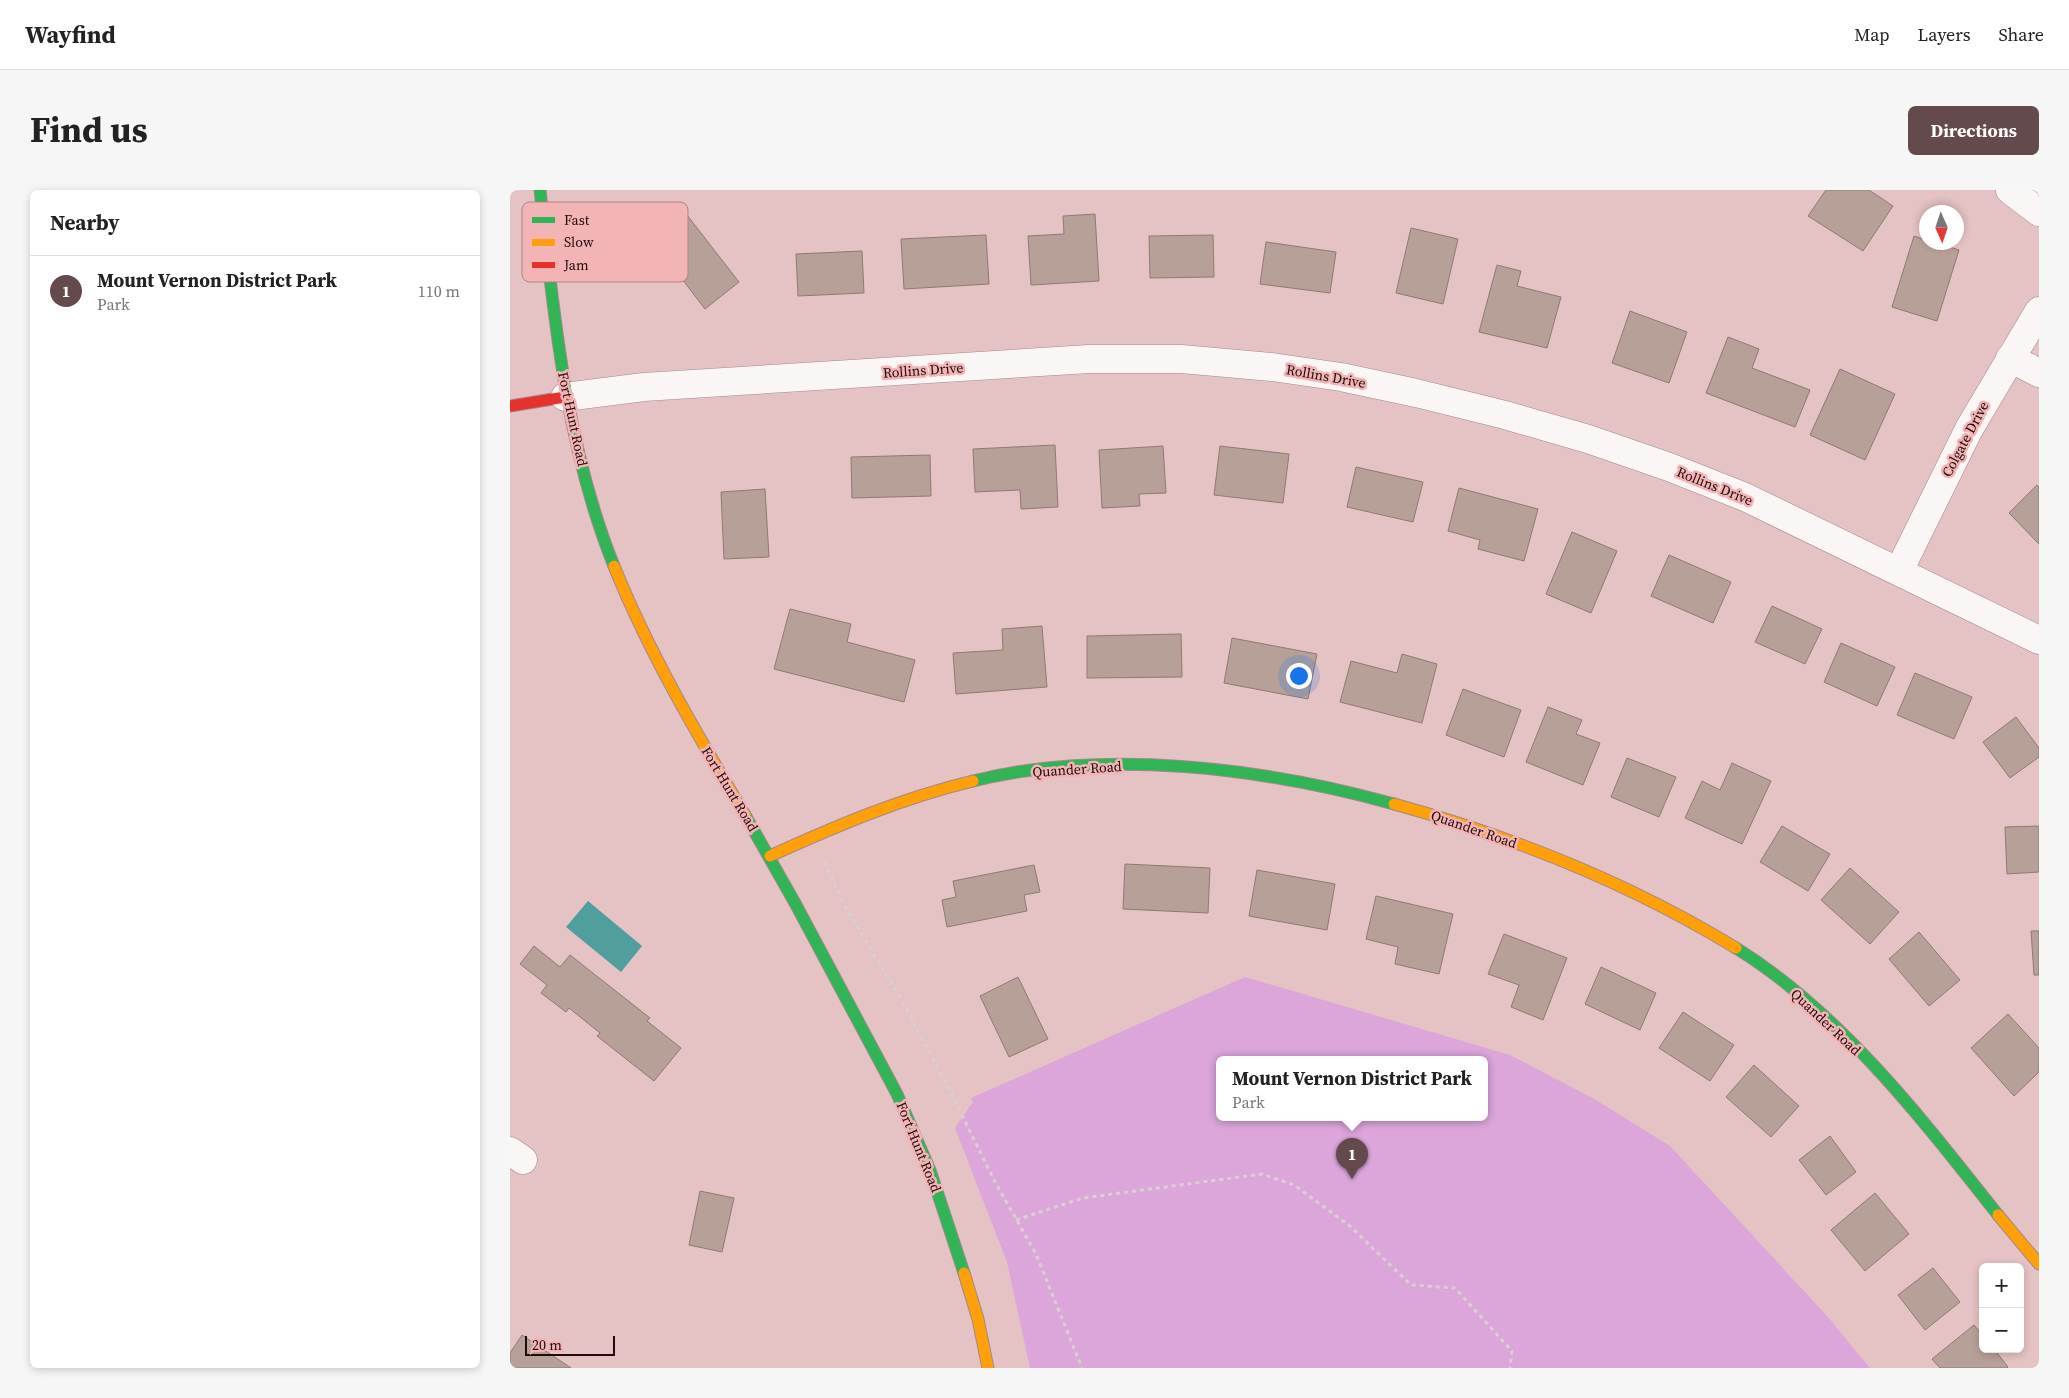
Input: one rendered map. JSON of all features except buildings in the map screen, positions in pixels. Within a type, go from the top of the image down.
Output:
[{"type":"street","points":[[2010,190],[2039,212]]},
{"type":"street","name":"Fort Hunt Road","points":[[550,282],[566,397],[600,530],[626,595],[680,706],[770,856],[889,1077],[915,1131],[933,1179],[975,1307],[988,1368]]},
{"type":"street","name":"Colgate Drive","points":[[1899,571],[1969,429],[2039,311]]},
{"type":"street","points":[[2010,358],[2039,373]]},
{"type":"street","name":"Rollins Drive","points":[[566,397],[644,387],[1089,359],[1181,359],[1272,367],[1341,377],[1416,392],[1505,414],[1588,439],[1670,467],[1745,497],[2039,640]]},
{"type":"street","points":[[510,406],[566,397]]},
{"type":"street","name":"Quander Road","points":[[770,856],[846,821],[917,795],[985,778],[1059,767],[1141,765],[1233,772],[1324,787],[1419,811],[1517,843],[1597,876],[1677,915],[1725,941],[1765,967],[1826,1019],[1884,1077],[1927,1126],[2039,1264]]},
{"type":"path","points":[[811,837],[845,906],[902,1001],[947,1084],[971,1137],[1036,1254],[1082,1368]]},
{"type":"path","points":[[1016,1220],[1083,1198],[1262,1174],[1294,1185],[1350,1226],[1411,1285],[1455,1288],[1512,1351],[1510,1368]]},
{"type":"shaded area","points":[[1245,977],[1510,1055],[1596,1100],[1670,1146],[1827,1316],[1870,1368],[1030,1368],[1007,1262],[955,1128],[973,1102],[971,1098]]},
{"type":"water","points":[[588,901],[642,946],[621,972],[566,927]]},
{"type":"traffic: fast","points":[[540,190],[541,202]]},
{"type":"traffic: fast","points":[[551,282],[564,381],[573,428],[584,475],[614,566]]},
{"type":"traffic: fast","points":[[973,781],[1024,771],[1076,766],[1130,764],[1238,772],[1344,791],[1394,804]]},
{"type":"traffic: fast","points":[[745,815],[795,903],[897,1094],[930,1170],[964,1273]]},
{"type":"traffic: fast","points":[[1736,948],[1774,974],[1811,1004],[1845,1036],[1909,1105],[1998,1215]]},
{"type":"traffic: slow","points":[[614,566],[658,662],[745,815]]},
{"type":"traffic: slow","points":[[770,856],[895,804],[973,781]]},
{"type":"traffic: slow","points":[[1394,804],[1482,831],[1570,864],[1655,903],[1736,948]]},
{"type":"traffic: slow","points":[[1998,1215],[2039,1264]]},
{"type":"traffic: slow","points":[[964,1273],[978,1319],[988,1368]]},
{"type":"traffic: jam","points":[[510,406],[565,397]]},
{"type":"place","name":"Mount Vernon District Park","points":[[1352,1179]]}]
